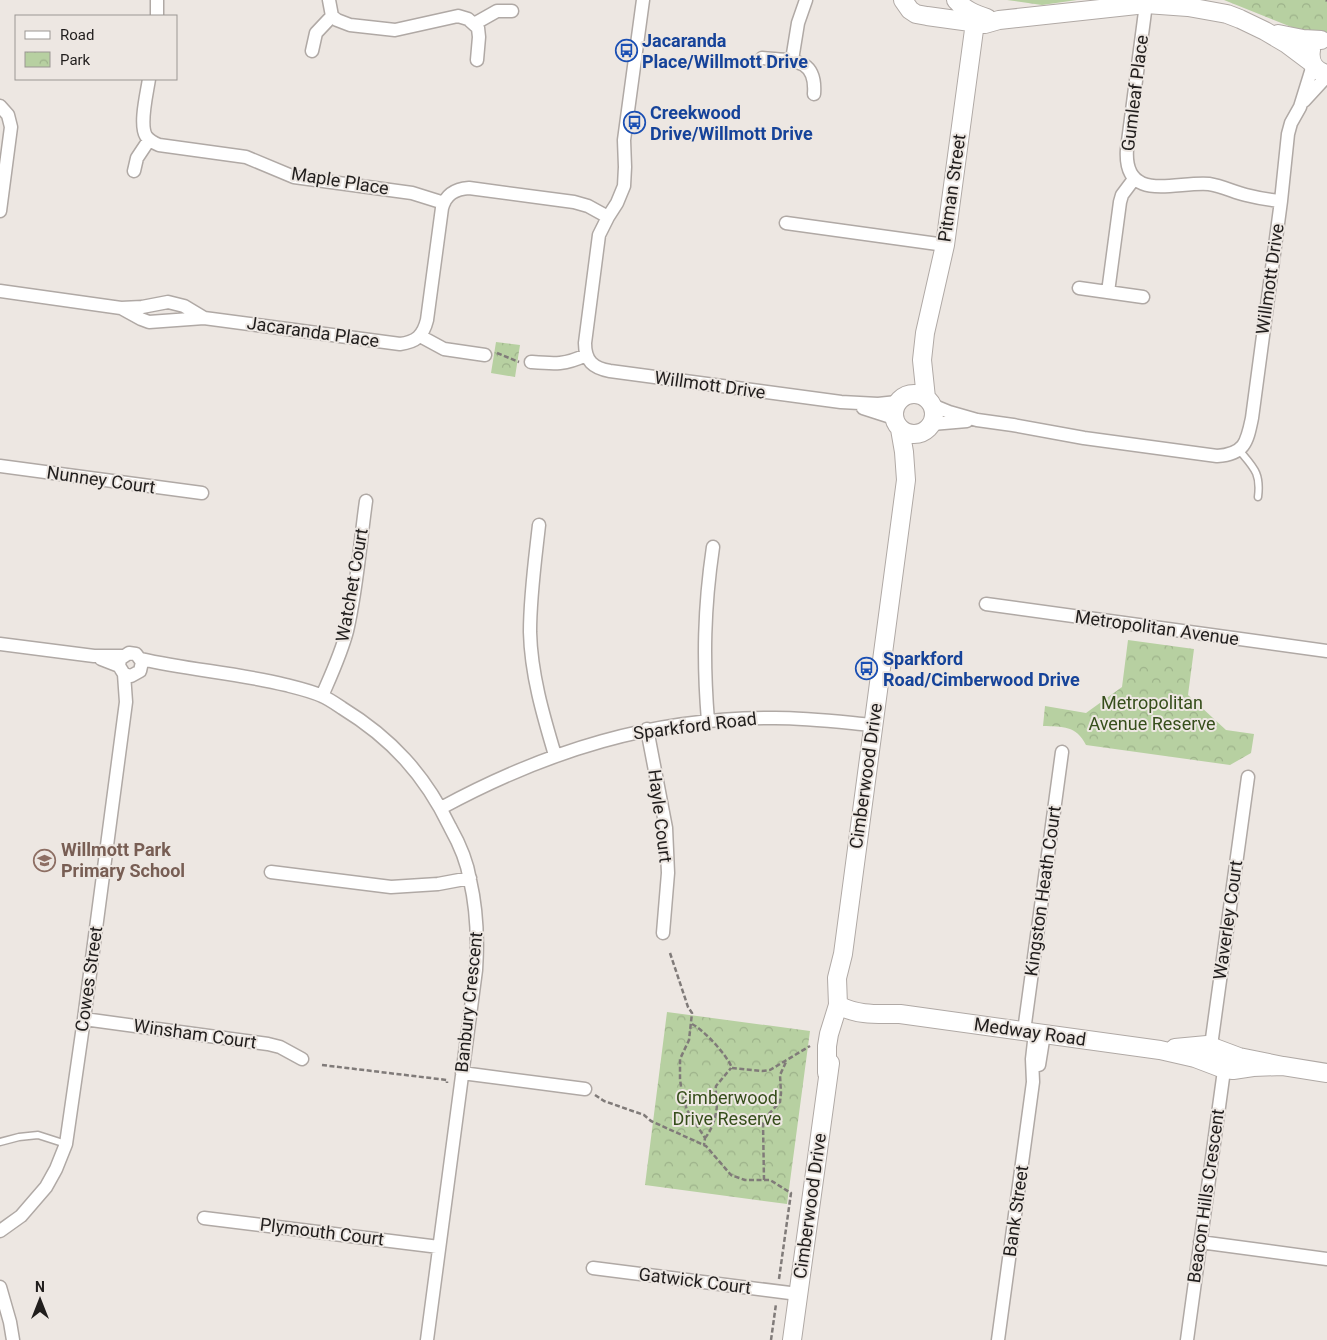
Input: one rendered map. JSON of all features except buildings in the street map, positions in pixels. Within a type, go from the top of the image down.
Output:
[{"type":"street","points":[[157,0],[157,15]]},
{"type":"street","points":[[329,0],[332,16],[337,20],[350,25],[388,30],[404,29],[452,17],[463,17],[478,28],[480,37],[477,60]]},
{"type":"street","points":[[532,362],[557,365],[566,364],[586,355],[585,343],[599,235],[624,186],[624,140],[643,0]]},
{"type":"street","points":[[792,60],[798,23],[806,0]]},
{"type":"street","points":[[903,0],[910,10],[916,14],[975,19]]},
{"type":"street","points":[[956,0],[975,19],[985,24],[999,20],[1146,4],[1188,7],[1227,14],[1265,31],[1287,44],[1319,69]]},
{"type":"street","name":"Gumleaf Place","points":[[1134,178],[1126,167],[1126,158],[1146,4]]},
{"type":"street","points":[[474,24],[497,11],[512,11]]},
{"type":"street","points":[[312,51],[316,33],[332,16]]},
{"type":"street","name":"Pitman Street","points":[[900,411],[922,360],[928,317],[945,246],[975,19]]},
{"type":"street","points":[[1265,31],[1291,37],[1324,39]]},
{"type":"street","points":[[1319,69],[1311,51],[1313,46],[1324,39]]},
{"type":"street","points":[[762,58],[792,60],[808,67],[812,72],[815,83],[814,94]]},
{"type":"street","name":"Willmott Drive","points":[[1239,450],[1247,439],[1252,418],[1288,134],[1319,69]]},
{"type":"street","points":[[134,170],[137,158],[150,140],[144,130],[148,80]]},
{"type":"street","points":[[0,106],[8,114],[11,127],[0,211]]},
{"type":"street","name":"Maple Place","points":[[150,140],[159,145],[246,156],[288,175],[301,178],[412,193],[444,203]]},
{"type":"street","points":[[1108,292],[1120,202],[1122,195],[1134,178],[1148,184],[1171,187],[1208,184],[1245,195],[1281,201]]},
{"type":"street","points":[[485,355],[444,349],[420,336],[427,320],[444,203],[450,193],[455,190],[469,188],[574,202],[588,206],[608,217]]},
{"type":"street","points":[[786,224],[945,246]]},
{"type":"street","points":[[1079,288],[1143,297]]},
{"type":"street","name":"Jacaranda Place","points":[[0,291],[121,308],[142,307],[168,302],[184,306],[204,318]]},
{"type":"street","name":"Jacaranda Place","points":[[121,308],[149,322],[204,318],[400,344],[408,343],[420,336]]},
{"type":"street","name":"Willmott Drive","points":[[586,355],[594,367],[610,371],[841,402],[879,412],[900,411]]},
{"type":"street","name":"Pitman Street","points":[[922,360],[929,402]]},
{"type":"street","points":[[977,420],[928,428],[912,435],[900,411],[914,394],[949,412],[977,420],[1084,438],[1218,456],[1239,450]]},
{"type":"street","points":[[928,428],[934,412],[929,402]]},
{"type":"street","name":"Cimberwood Drive","points":[[900,411],[906,480]]},
{"type":"street","name":"Cimberwood Drive","points":[[792,1340],[827,1073],[829,1034],[845,1006],[837,978],[843,954],[906,480],[914,455],[928,428]]},
{"type":"street","name":"Nunney Court","points":[[0,466],[202,493]]},
{"type":"street","name":"Watchet Court","points":[[322,696],[338,659],[346,632],[353,596],[366,500]]},
{"type":"street","points":[[539,525],[531,597],[530,633],[536,684],[555,755]]},
{"type":"street","points":[[708,721],[704,675],[704,635],[713,547]]},
{"type":"street","name":"Metropolitan Avenue","points":[[986,604],[1327,651]]},
{"type":"street","name":"Banbury Crescent","points":[[0,644],[94,656],[131,666],[171,666],[262,679],[322,696],[356,717],[384,738],[416,771],[441,808],[460,845],[470,878],[475,908],[477,944],[476,970],[427,1340]]},
{"type":"street","name":"Cowes Street","points":[[0,1231],[21,1216],[36,1199],[56,1169],[66,1144],[131,666]]},
{"type":"street","name":"Sparkford Road","points":[[441,808],[481,786],[555,755],[647,729],[708,721],[776,718],[873,725]]},
{"type":"street","name":"Hayle Court","points":[[647,729],[662,806],[667,844],[668,873],[663,934]]},
{"type":"street","name":"Kingston Heath Court","points":[[1035,1033],[1062,752]]},
{"type":"street","name":"Waverley Court","points":[[1217,1058],[1248,777]]},
{"type":"street","points":[[271,872],[391,886],[438,884],[470,878]]},
{"type":"street","name":"Medway Road","points":[[845,1006],[863,1014],[900,1014],[1217,1058],[1233,1070],[1283,1066],[1327,1072]]},
{"type":"street","name":"Winsham Court","points":[[84,1019],[268,1044],[280,1047],[302,1059]]},
{"type":"street","name":"Bank Street","points":[[998,1340],[1033,1082],[1032,1059],[1035,1033]]},
{"type":"street","name":"Beacon Hills Crescent","points":[[1187,1340],[1200,1242],[1217,1058]]},
{"type":"street","points":[[462,1073],[585,1089]]},
{"type":"street","name":"Plymouth Court","points":[[204,1218],[439,1247]]},
{"type":"street","points":[[1200,1242],[1327,1259]]},
{"type":"street","name":"Gatwick Court","points":[[593,1268],[798,1294]]},
{"type":"street","points":[[0,1287],[13,1340]]},
{"type":"lane","points":[[1239,450],[1258,475],[1258,497]]},
{"type":"lane","points":[[0,1142],[24,1136],[38,1135],[66,1144]]},
{"type":"path","points":[[485,355],[488,351],[501,354],[526,366],[530,366],[532,362]]},
{"type":"path","points":[[670,953],[688,1007],[692,1012],[692,1024],[686,1048],[680,1059],[682,1094],[687,1110],[705,1138]]},
{"type":"path","points":[[692,1024],[720,1050],[732,1068]]},
{"type":"path","points":[[704,1145],[705,1138],[710,1132],[717,1105],[716,1086],[724,1075],[732,1068],[770,1070],[810,1046]]},
{"type":"path","points":[[764,1180],[764,1123],[767,1116],[780,1102],[780,1075],[786,1062]]},
{"type":"path","points":[[322,1065],[447,1080],[446,1097],[459,1099]]},
{"type":"path","points":[[585,1089],[604,1101],[644,1115],[650,1121],[704,1145],[731,1175],[745,1180],[775,1182],[790,1193],[771,1340]]},
{"type":"green space","points":[[1007,0],[1077,0],[1042,5]]},
{"type":"green space","points":[[1224,0],[1327,0],[1327,33],[1299,30]]},
{"type":"green space","points":[[496,342],[520,345],[515,377],[491,373]]},
{"type":"green space","name":"Metropolitan Avenue Reserve","points":[[1128,640],[1194,649],[1188,695],[1226,730],[1254,734],[1251,753],[1230,765],[1086,745],[1082,738],[1073,730],[1063,727],[1043,726],[1045,706],[1086,713],[1122,687]]},
{"type":"green space","name":"Cimberwood Drive Reserve","points":[[667,1012],[810,1031],[787,1204],[645,1185]]},
{"type":"place","name":"Jacaranda Place/Willmott Drive","points":[[626,51]]},
{"type":"place","name":"Creekwood Drive/Willmott Drive","points":[[634,123]]},
{"type":"place","name":"Sparkford Road/Cimberwood Drive","points":[[867,669]]},
{"type":"place","name":"Willmott Park Primary School","points":[[45,860]]}]
